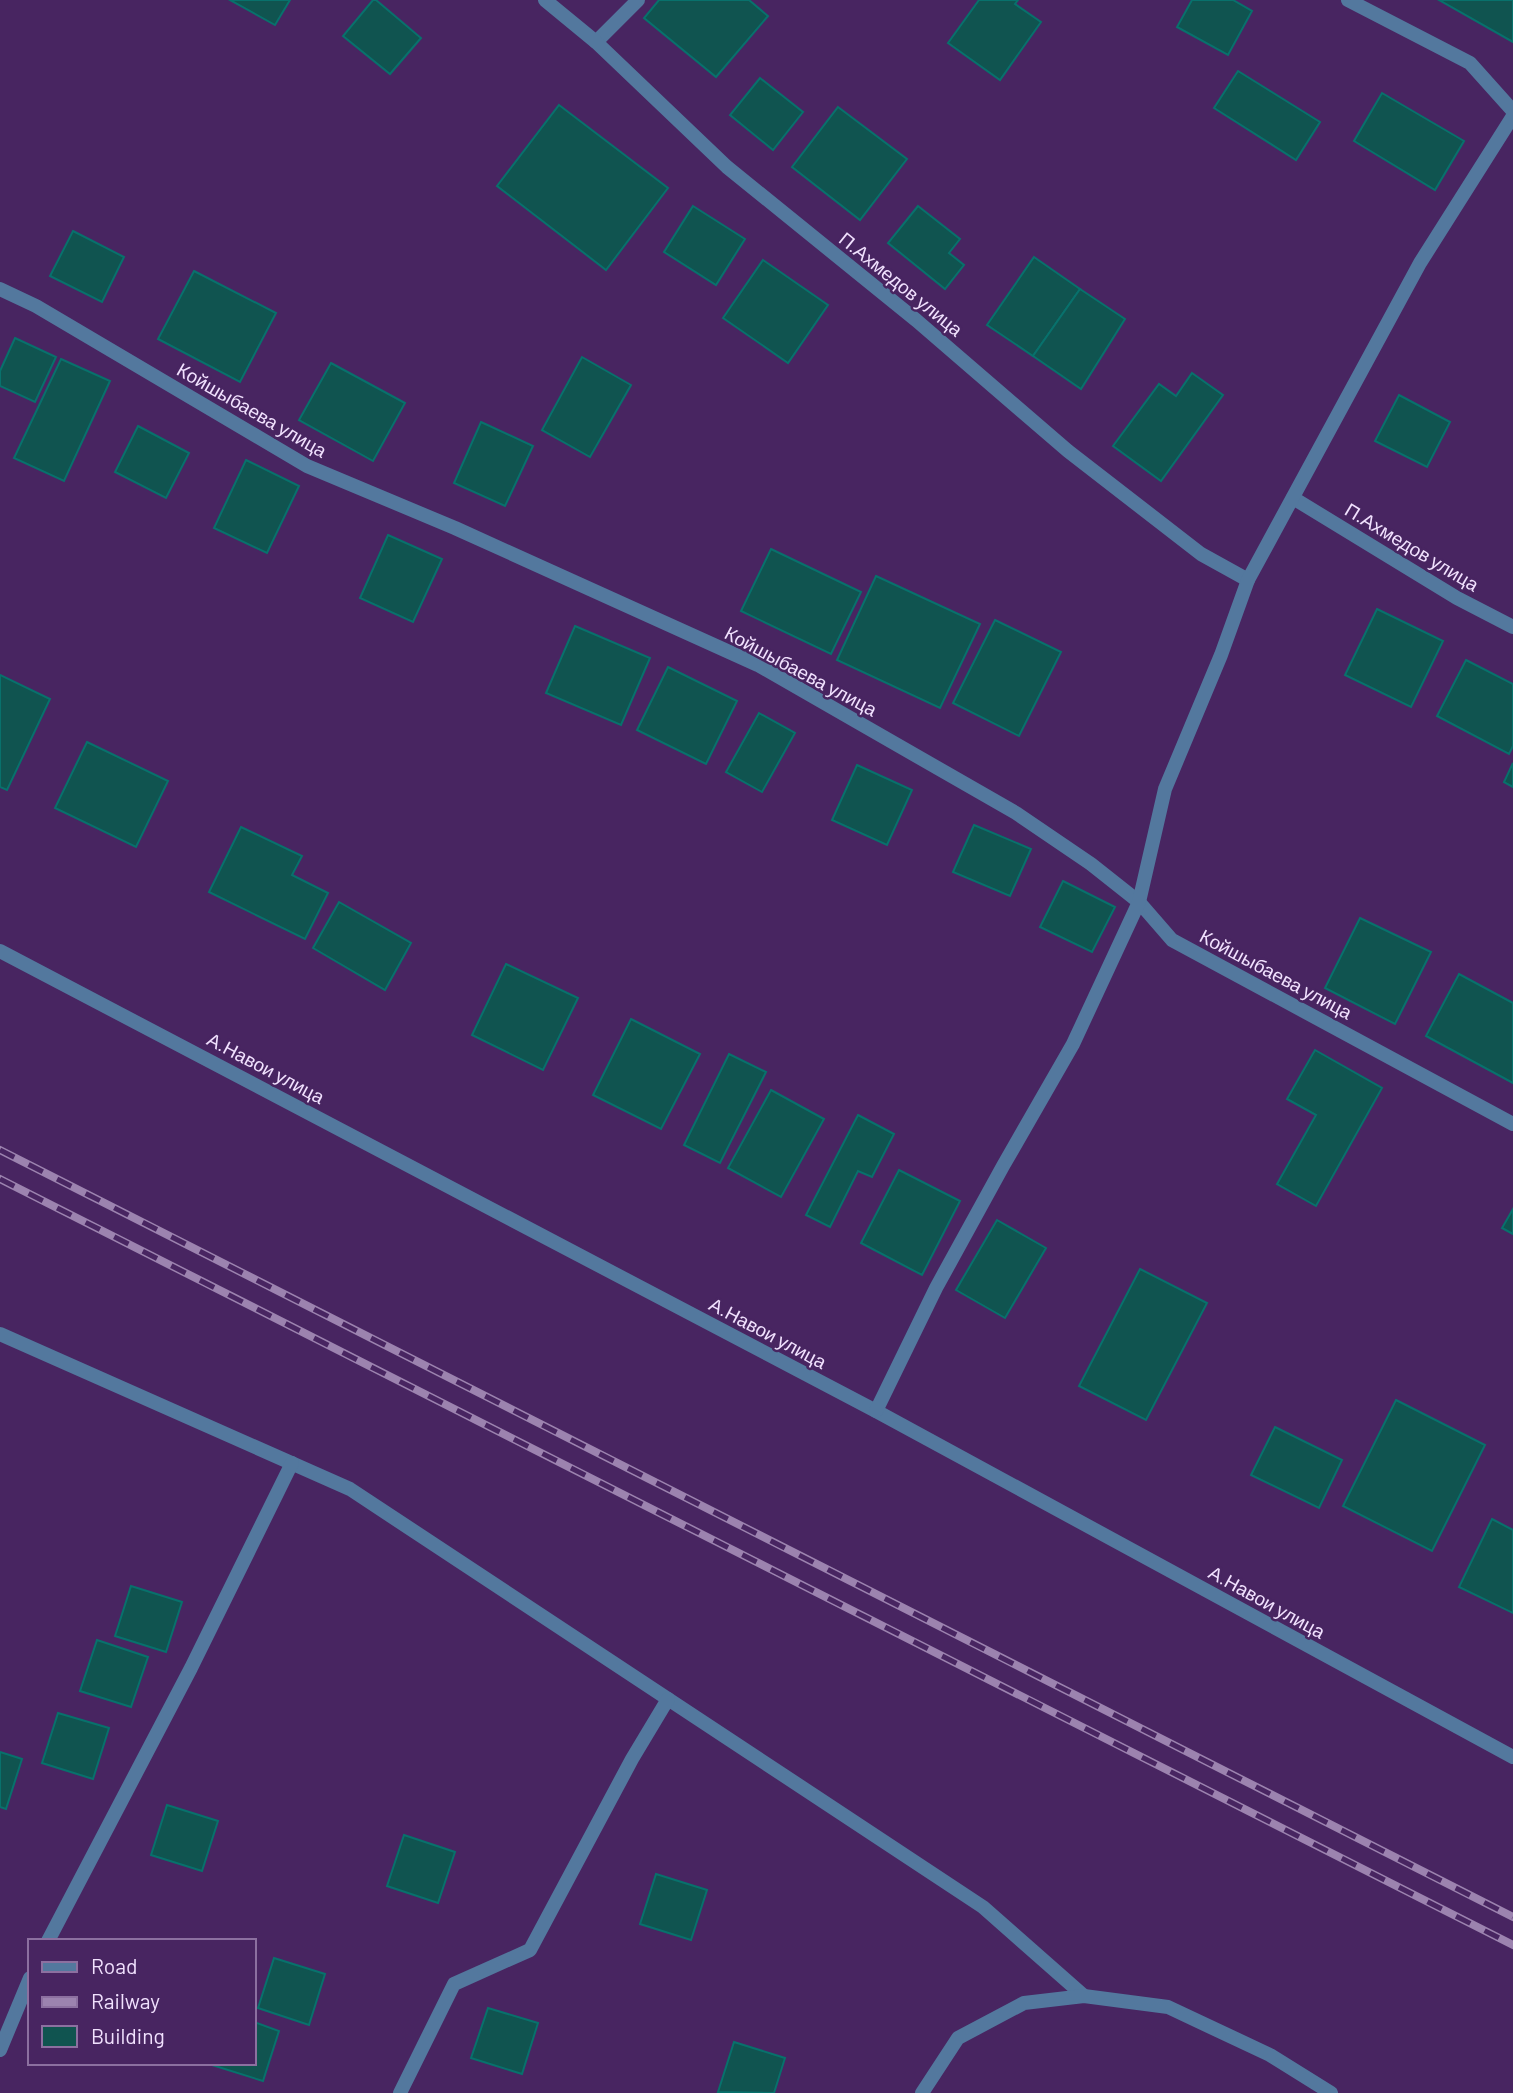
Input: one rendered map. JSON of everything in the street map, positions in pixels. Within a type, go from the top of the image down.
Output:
[{"type":"street","name":"П.Ахмедов улица","points":[[545,0],[596,42],[727,167],[916,320],[1068,451],[1201,554],[1248,580]]},
{"type":"street","points":[[596,42],[638,0]]},
{"type":"street","points":[[876,1411],[949,1264],[1073,1044],[1139,902],[1166,789],[1221,655],[1248,580],[1420,263],[1513,113],[1470,62],[1348,0]]},
{"type":"street","name":"Койшыбаева улица","points":[[0,289],[48,313],[307,466],[455,528],[758,665],[1016,813],[1091,864],[1139,902],[1172,940],[1513,1124]]},
{"type":"street","name":"П.Ахмедов улица","points":[[1293,498],[1457,598],[1513,627]]},
{"type":"street","name":"А.Навои улица","points":[[0,951],[876,1411],[1513,1757]]},
{"type":"street","points":[[0,1334],[350,1489],[983,1906],[1084,1996]]},
{"type":"street","points":[[49,1939],[191,1668],[292,1463]]},
{"type":"street","points":[[400,2093],[454,1984],[530,1950],[632,1759],[668,1699]]},
{"type":"street","points":[[0,2050],[28,1984]]},
{"type":"street","points":[[922,2093],[958,2038],[1024,2003],[1084,1996],[1168,2007],[1270,2055],[1331,2093]]},
{"type":"building","points":[[230,0],[290,0],[275,25]]},
{"type":"building","points":[[373,0],[421,38],[390,74],[343,36]]},
{"type":"building","points":[[659,0],[749,0],[768,16],[716,77],[644,18]]},
{"type":"building","points":[[979,0],[1018,0],[1015,4],[1041,22],[1000,80],[948,43]]},
{"type":"building","points":[[1192,0],[1233,0],[1252,11],[1228,55],[1177,27]]},
{"type":"building","points":[[1439,0],[1513,0],[1513,42]]},
{"type":"building","points":[[1238,71],[1320,122],[1296,160],[1214,108]]},
{"type":"building","points":[[760,78],[803,112],[773,150],[730,115]]},
{"type":"building","points":[[1382,93],[1464,141],[1435,190],[1354,141]]},
{"type":"building","points":[[559,105],[668,188],[606,270],[497,186]]},
{"type":"building","points":[[838,107],[907,159],[860,220],[792,167]]},
{"type":"building","points":[[693,206],[745,239],[716,285],[664,252]]},
{"type":"building","points":[[918,206],[960,239],[949,253],[964,265],[945,289],[888,243]]},
{"type":"building","points":[[73,231],[124,257],[102,302],[50,276]]},
{"type":"building","points":[[1034,257],[1080,289],[1033,356],[987,325]]},
{"type":"building","points":[[763,260],[828,305],[788,363],[723,318]]},
{"type":"building","points":[[194,271],[276,313],[240,382],[158,339]]},
{"type":"building","points":[[1080,289],[1125,319],[1081,389],[1033,356]]},
{"type":"building","points":[[15,338],[56,357],[35,402],[0,386],[0,371]]},
{"type":"building","points":[[582,357],[631,385],[590,457],[542,430]]},
{"type":"building","points":[[61,359],[110,381],[64,481],[14,458]]},
{"type":"building","points":[[331,363],[405,403],[373,461],[299,420]]},
{"type":"building","points":[[1192,373],[1223,395],[1161,481],[1113,446],[1159,384],[1176,396]]},
{"type":"building","points":[[1399,395],[1450,422],[1427,467],[1375,441]]},
{"type":"building","points":[[481,422],[533,446],[505,506],[454,483]]},
{"type":"building","points":[[138,426],[189,453],[166,498],[115,472]]},
{"type":"building","points":[[246,460],[299,486],[267,553],[214,528]]},
{"type":"building","points":[[388,535],[442,559],[413,622],[360,598]]},
{"type":"building","points":[[771,549],[861,592],[831,654],[741,611]]},
{"type":"building","points":[[876,576],[980,624],[940,708],[837,660]]},
{"type":"building","points":[[1377,609],[1443,641],[1411,707],[1345,675]]},
{"type":"building","points":[[995,620],[1061,652],[1019,736],[953,703]]},
{"type":"building","points":[[575,626],[650,658],[621,725],[546,693]]},
{"type":"building","points":[[1466,660],[1513,684],[1513,746],[1509,754],[1437,716]]},
{"type":"building","points":[[668,667],[737,701],[706,764],[637,730]]},
{"type":"building","points":[[0,675],[50,699],[7,790],[0,787]]},
{"type":"building","points":[[759,713],[795,733],[762,792],[726,772]]},
{"type":"building","points":[[87,742],[168,781],[136,847],[55,808]]},
{"type":"building","points":[[1513,763],[1513,787],[1504,782]]},
{"type":"building","points":[[857,765],[912,790],[887,845],[832,820]]},
{"type":"building","points":[[974,825],[1031,849],[1010,896],[953,872]]},
{"type":"building","points":[[241,827],[302,856],[292,875],[328,893],[305,939],[209,892]]},
{"type":"building","points":[[1063,881],[1115,907],[1092,952],[1040,927]]},
{"type":"building","points":[[339,902],[411,943],[385,990],[313,948]]},
{"type":"building","points":[[1360,918],[1431,952],[1395,1024],[1325,988]]},
{"type":"building","points":[[506,964],[578,998],[543,1070],[472,1035]]},
{"type":"building","points":[[1459,974],[1513,1003],[1513,1083],[1426,1036]]},
{"type":"building","points":[[631,1019],[700,1054],[661,1129],[593,1095]]},
{"type":"building","points":[[1315,1050],[1382,1088],[1316,1206],[1277,1184],[1316,1115],[1287,1099]]},
{"type":"building","points":[[729,1054],[766,1072],[720,1163],[684,1145]]},
{"type":"building","points":[[771,1090],[824,1119],[781,1197],[728,1168]]},
{"type":"building","points":[[858,1115],[894,1134],[872,1177],[858,1171],[830,1227],[806,1215]]},
{"type":"building","points":[[899,1170],[960,1201],[922,1275],[861,1243]]},
{"type":"building","points":[[1513,1209],[1513,1234],[1502,1228]]},
{"type":"building","points":[[997,1220],[1046,1248],[1005,1318],[956,1290]]},
{"type":"building","points":[[1140,1269],[1207,1303],[1146,1420],[1079,1386]]},
{"type":"building","points":[[1396,1400],[1485,1445],[1432,1551],[1343,1506]]},
{"type":"building","points":[[1275,1427],[1342,1460],[1319,1508],[1251,1475]]},
{"type":"building","points":[[1492,1519],[1513,1530],[1513,1613],[1459,1587]]},
{"type":"building","points":[[131,1586],[182,1602],[166,1652],[115,1636]]},
{"type":"building","points":[[97,1640],[148,1657],[131,1707],[80,1691]]},
{"type":"building","points":[[58,1713],[109,1728],[93,1779],[42,1763]]},
{"type":"building","points":[[0,1752],[22,1759],[6,1809],[0,1807]]},
{"type":"building","points":[[167,1805],[218,1821],[202,1871],[151,1855]]},
{"type":"building","points":[[404,1835],[455,1852],[438,1903],[387,1886]]},
{"type":"building","points":[[656,1874],[707,1890],[691,1940],[640,1924]]},
{"type":"building","points":[[274,1958],[325,1974],[309,2025],[258,2008]]},
{"type":"building","points":[[488,2008],[538,2023],[522,2074],[471,2058]]},
{"type":"building","points":[[256,2023],[279,2031],[263,2081],[212,2065],[256,2065]]},
{"type":"building","points":[[734,2042],[785,2058],[774,2093],[718,2092]]},
{"type":"railway","points":[[0,1150],[1513,1917]]},
{"type":"railway","points":[[0,1179],[1513,1945]]}]
